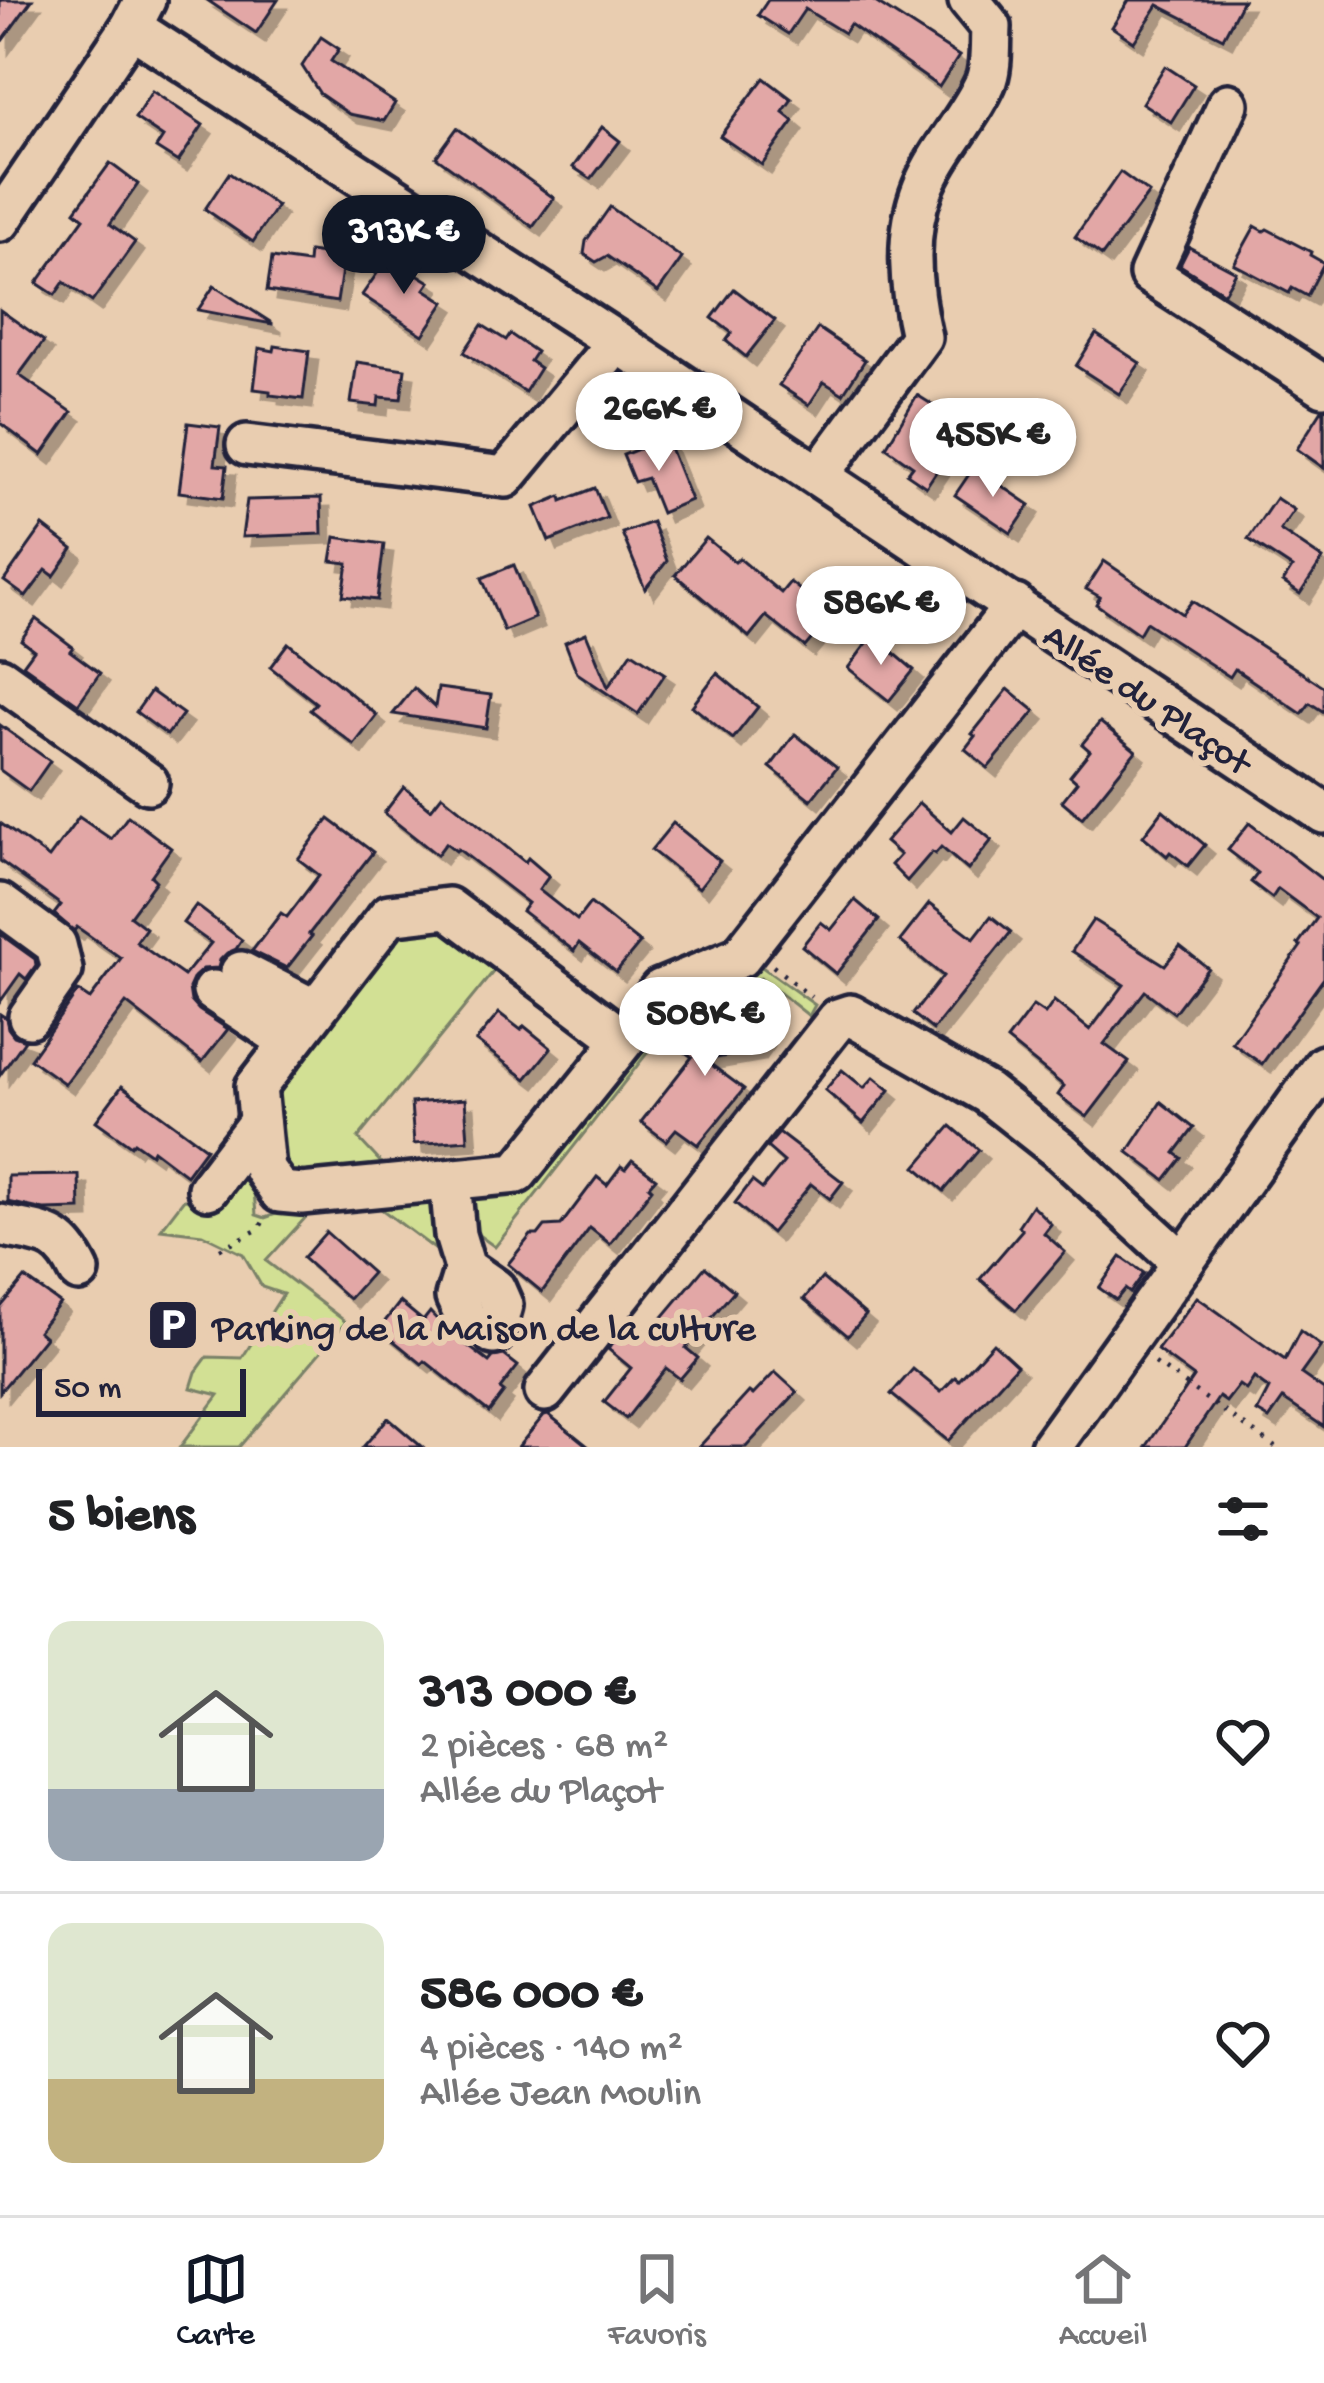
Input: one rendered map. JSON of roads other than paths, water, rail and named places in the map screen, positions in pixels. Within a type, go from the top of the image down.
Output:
[{"type":"street","points":[[819,475],[921,337],[912,299],[913,218],[923,186],[987,80],[991,27],[969,0]]},
{"type":"street","points":[[0,221],[138,14]]},
{"type":"street","name":"Allée du Plaçot","points":[[138,14],[617,342],[1324,813]]},
{"type":"street","points":[[1228,104],[1150,274],[1324,386]]},
{"type":"street","points":[[247,446],[505,477],[617,342]]},
{"type":"street","points":[[624,1040],[448,908],[389,914],[256,1087],[264,1169],[280,1192],[302,1194],[517,1173],[624,1040],[660,990],[740,957],[1015,605]]},
{"type":"street","points":[[0,678],[148,783]]},
{"type":"street","points":[[0,904],[56,945],[62,970],[29,1016]]},
{"type":"street","points":[[290,1042],[227,981],[315,1010]]},
{"type":"street","points":[[545,1391],[838,1019],[850,1015],[987,1093],[1063,1153],[1183,1263]]},
{"type":"street","points":[[1051,1447],[1324,1066]]},
{"type":"street","points":[[208,1189],[259,1122]]},
{"type":"street","points":[[450,1180],[454,1235],[466,1268],[456,1297],[478,1323]]},
{"type":"street","points":[[0,1226],[57,1238],[70,1251],[79,1271]]},
{"type":"place","name":"Parking de la Maison de la culture","points":[[173,1325]]}]
